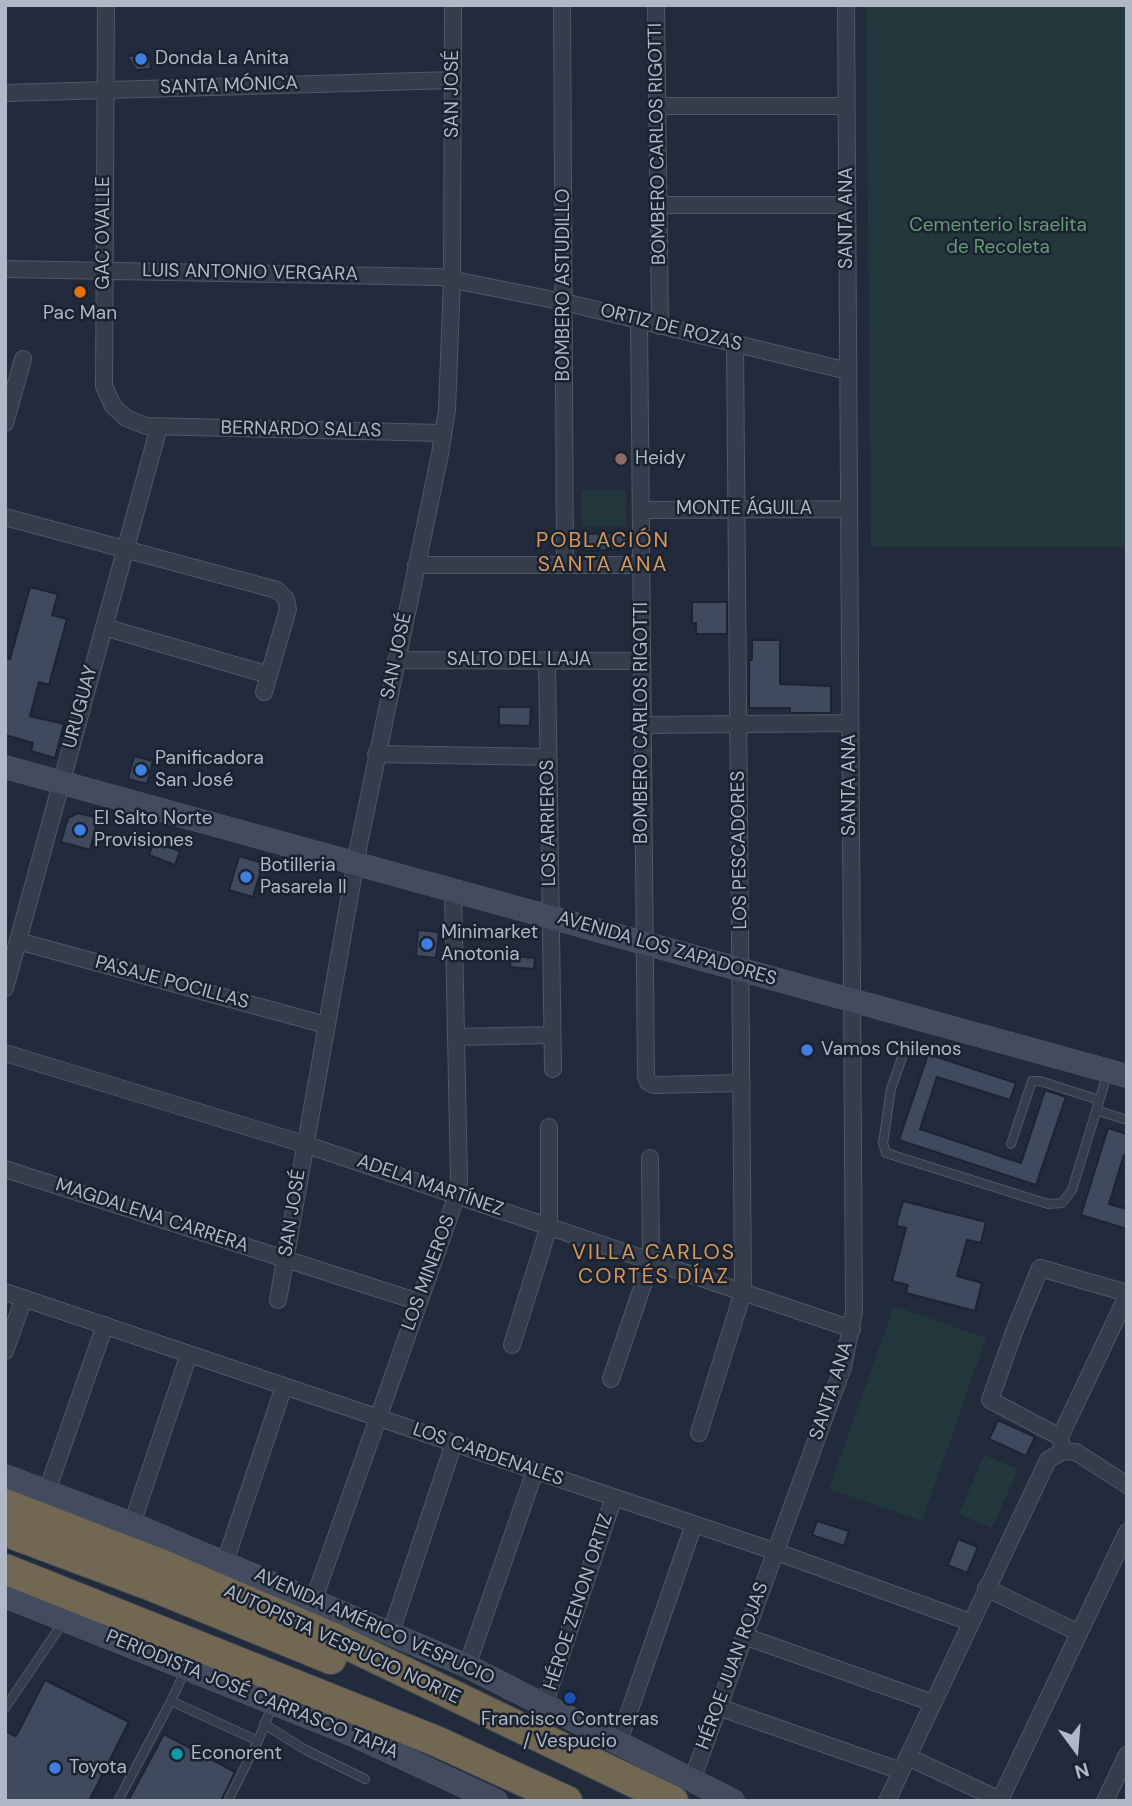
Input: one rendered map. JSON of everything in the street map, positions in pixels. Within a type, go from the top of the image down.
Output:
[{"type":"highway","name":"AUTOPISTA VESPUCIO NORTE","points":[[5,1504],[250,1601],[544,1739],[682,1791]]},
{"type":"highway","points":[[5,1531],[152,1586],[477,1718],[544,1739]]},
{"type":"highway","points":[[5,1569],[436,1741],[568,1801]]},
{"type":"main road","name":"AVENIDA LOS ZAPADORES","points":[[5,767],[1117,1073]]},
{"type":"main road","name":"AVENIDA AMÉRICO VESPUCIO","points":[[5,1476],[132,1524],[391,1632],[467,1666],[618,1744],[682,1791],[733,1801]]},
{"type":"main road","name":"PERIODISTA JOSÉ CARRASCO TAPIA","points":[[5,1596],[354,1735],[496,1801]]},
{"type":"street","name":"GAC OVALLE","points":[[106,5],[104,386],[113,406],[126,418],[139,424],[159,427]]},
{"type":"street","name":"SAN JOSÉ","points":[[278,1300],[355,863],[443,433],[449,387],[452,279],[453,5]]},
{"type":"street","name":"BOMBERO ASTUDILLO","points":[[562,5],[565,565]]},
{"type":"street","name":"BOMBERO CARLOS RIGOTTI","points":[[656,5],[660,326]]},
{"type":"street","name":"SANTA ANA","points":[[774,1551],[843,1367],[852,1329],[855,1278],[846,5]]},
{"type":"street","name":"SANTA MÓNICA","points":[[5,93],[453,80]]},
{"type":"street","points":[[657,106],[846,106]]},
{"type":"street","points":[[659,205],[847,205]]},
{"type":"street","name":"LUIS ANTONIO VERGARA","points":[[5,269],[412,276],[452,279]]},
{"type":"street","name":"ORTIZ DE ROZAS","points":[[452,279],[564,302],[848,371]]},
{"type":"street","name":"BOMBERO CARLOS RIGOTTI","points":[[639,320],[646,1076],[648,1082],[654,1085],[742,1083]]},
{"type":"street","name":"LOS PESCADORES","points":[[699,1433],[743,1292],[735,343]]},
{"type":"street","points":[[5,423],[23,359]]},
{"type":"street","name":"BERNARDO SALAS","points":[[159,427],[443,433]]},
{"type":"street","name":"URUGUAY","points":[[5,988],[159,427]]},
{"type":"street","name":"MONTE ÁGUILA","points":[[640,510],[848,509]]},
{"type":"street","points":[[5,517],[276,590],[282,594],[288,609],[264,692]]},
{"type":"street","points":[[416,565],[641,565]]},
{"type":"street","points":[[104,627],[269,675]]},
{"type":"street","name":"SALTO DEL LAJA","points":[[396,660],[642,660]]},
{"type":"street","name":"LOS ARRIEROS","points":[[547,660],[552,1069]]},
{"type":"street","points":[[642,725],[849,723]]},
{"type":"street","points":[[376,754],[548,757]]},
{"type":"street","name":"LOS MINEROS","points":[[314,1599],[457,1195],[459,1180],[453,890]]},
{"type":"street","name":"PASAJE POCILLAS","points":[[18,941],[326,1026]]},
{"type":"street","points":[[456,1037],[552,1035]]},
{"type":"street","name":"ADELA MARTÍNEZ","points":[[5,1053],[304,1144],[852,1329]]},
{"type":"street","points":[[512,1345],[550,1226],[549,1127]]},
{"type":"street","points":[[611,1379],[650,1261],[650,1158]]},
{"type":"street","name":"MAGDALENA CARRERA","points":[[5,1169],[419,1302]]},
{"type":"street","points":[[887,1801],[1044,1465],[1062,1444],[1127,1295],[1040,1268],[990,1400],[1062,1444],[1083,1455],[1127,1485]]},
{"type":"street","name":"LOS CARDENALES","points":[[5,1292],[774,1551],[970,1622]]},
{"type":"street","points":[[5,1351],[24,1298]]},
{"type":"street","points":[[47,1491],[105,1325]]},
{"type":"street","points":[[132,1524],[189,1354]]},
{"type":"street","points":[[225,1562],[284,1386]]},
{"type":"street","points":[[391,1632],[454,1443]]},
{"type":"street","points":[[467,1666],[535,1471]]},
{"type":"street","name":"HÉROE ZENON ORTIZ","points":[[544,1706],[614,1497]]},
{"type":"street","points":[[618,1744],[694,1524]]},
{"type":"street","points":[[718,1707],[904,1764],[1001,1800],[1127,1532]]},
{"type":"street","name":"HÉROE JUAN ROJAS","points":[[682,1791],[718,1707],[774,1551]]},
{"type":"street","points":[[986,1588],[1079,1633]]},
{"type":"street","points":[[744,1636],[933,1703]]},
{"type":"street","points":[[1105,1801],[1127,1755]]},
{"type":"lane","points":[[906,1046],[891,1089],[883,1143],[886,1153],[1048,1204],[1062,1203],[1072,1190],[1098,1100],[1117,1073]]},
{"type":"lane","points":[[1012,1144],[1032,1081],[1040,1081],[1098,1100]]},
{"type":"lane","points":[[1096,1110],[1127,1120]]},
{"type":"lane","points":[[5,1708],[65,1619]]},
{"type":"lane","points":[[118,1801],[172,1701],[186,1668]]},
{"type":"lane","points":[[172,1701],[258,1741]]},
{"type":"lane","points":[[228,1801],[274,1703]]},
{"type":"lane","points":[[264,1724],[304,1749],[365,1779]]},
{"type":"green space","name":"Cementerio Israelita de Recoleta","points":[[866,5],[1127,5],[1127,547],[871,547]]},
{"type":"green space","points":[[581,490],[626,490],[626,526],[582,526]]},
{"type":"green space","points":[[894,1306],[986,1338],[922,1521],[829,1489]]},
{"type":"green space","points":[[984,1455],[1018,1469],[992,1528],[959,1514]]},
{"type":"building","name":"Donda La Anita","points":[[150,55],[151,69],[136,70],[127,56]]},
{"type":"building","points":[[627,533],[627,549],[584,551],[584,534]]},
{"type":"building","points":[[30,587],[58,594],[52,615],[67,619],[49,685],[39,682],[30,716],[64,724],[55,758],[31,751],[33,743],[5,735],[5,658],[10,659]]},
{"type":"building","points":[[692,602],[727,602],[727,634],[696,634],[696,623],[692,623]]},
{"type":"building","points":[[752,640],[780,640],[780,684],[831,686],[831,713],[790,713],[790,708],[749,708],[749,660],[752,660]]},
{"type":"building","points":[[499,707],[531,707],[530,726],[499,725]]},
{"type":"building","name":"Panificadora San José","points":[[134,756],[153,761],[147,784],[128,779]]},
{"type":"building","name":"El Salto Norte Provisiones","points":[[78,813],[98,818],[90,850],[61,842],[68,818]]},
{"type":"building","points":[[154,842],[180,851],[175,865],[149,855]]},
{"type":"building","name":"Botilleria Pasarela II","points":[[239,856],[263,863],[253,897],[229,890]]},
{"type":"building","name":"Minimarket Anotonia","points":[[418,930],[439,932],[436,958],[416,956]]},
{"type":"building","points":[[511,956],[535,958],[534,969],[510,967]]},
{"type":"building","points":[[928,1054],[1016,1083],[1010,1100],[937,1077],[920,1129],[1021,1163],[1045,1090],[1066,1097],[1036,1185],[899,1140]]},
{"type":"building","points":[[1108,1128],[1127,1134],[1127,1156],[1124,1155],[1109,1204],[1127,1209],[1127,1229],[1081,1215]]},
{"type":"building","points":[[903,1201],[986,1222],[981,1243],[967,1240],[957,1276],[982,1283],[975,1311],[906,1293],[908,1285],[892,1281],[906,1228],[896,1226]]},
{"type":"building","points":[[998,1420],[1035,1437],[1026,1456],[989,1439]]},
{"type":"building","points":[[817,1521],[849,1531],[844,1546],[812,1535]]},
{"type":"building","points":[[958,1539],[978,1547],[967,1573],[948,1565]]},
{"type":"building","name":"Toyota","points":[[45,1680],[129,1722],[89,1801],[5,1801],[5,1731],[16,1736]]},
{"type":"building","name":"Econorent","points":[[164,1734],[235,1772],[221,1801],[128,1801]]},
{"type":"place","name":"Donda La Anita","points":[[141,59]]},
{"type":"place","name":"Pac Man","points":[[80,292]]},
{"type":"place","name":"Heidy","points":[[621,459]]},
{"type":"place","name":"Panificadora San José","points":[[141,770]]},
{"type":"place","name":"El Salto Norte Provisiones","points":[[80,830]]},
{"type":"place","name":"Botilleria Pasarela II","points":[[246,877]]},
{"type":"place","name":"Minimarket Anotonia","points":[[427,944]]},
{"type":"place","name":"Vamos Chilenos","points":[[807,1050]]},
{"type":"place","name":"Francisco Contreras / Vespucio","points":[[570,1698]]},
{"type":"place","name":"Econorent","points":[[177,1754]]},
{"type":"place","name":"Toyota","points":[[55,1768]]},
{"type":"district","name":"POBLACIÓN SANTA ANA","points":[[603,553]]},
{"type":"district","name":"VILLA CARLOS CORTÉS DÍAZ","points":[[654,1265]]}]
